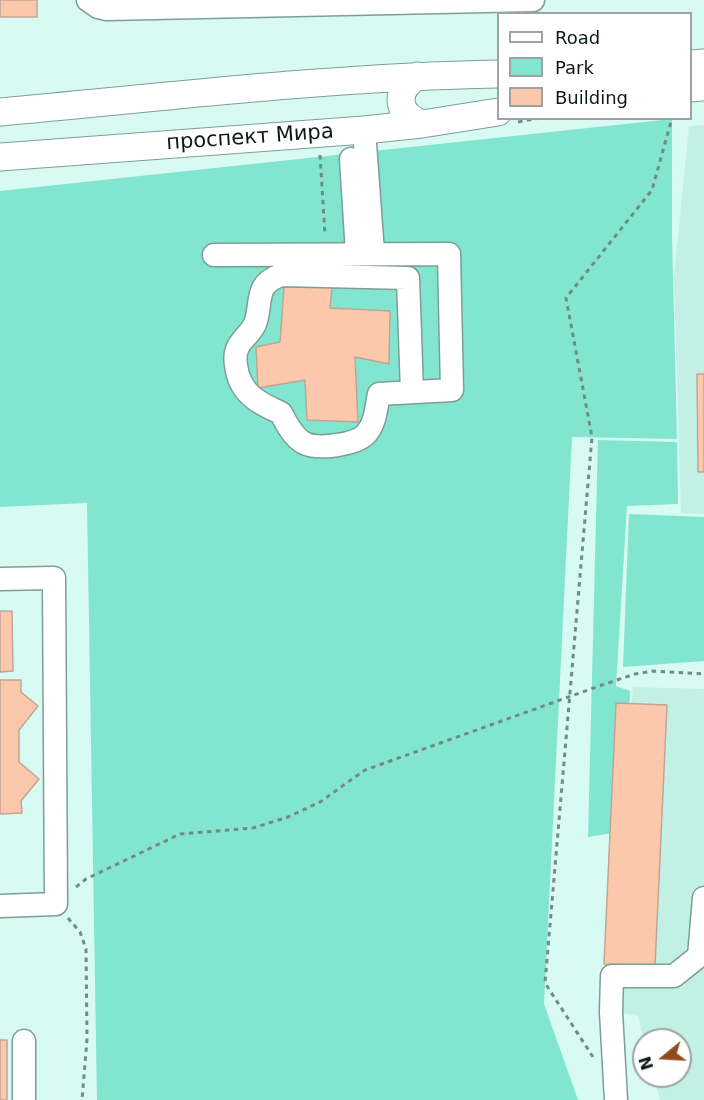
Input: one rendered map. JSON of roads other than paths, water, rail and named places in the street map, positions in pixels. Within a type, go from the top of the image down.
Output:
[{"type":"main road","points":[[0,112],[333,81],[417,76],[497,75]]},
{"type":"main road","points":[[417,76],[408,82],[402,91],[401,102],[404,112],[412,120],[422,124]]},
{"type":"main road","name":"проспект Мира","points":[[0,157],[356,130],[422,124],[497,112]]},
{"type":"lane","points":[[88,0],[98,7],[107,9],[533,0]]},
{"type":"lane","points":[[356,130],[351,143],[365,253]]},
{"type":"lane","points":[[214,255],[449,254],[452,390],[379,394],[373,422],[366,434],[350,444],[329,446],[304,443],[289,428],[281,413],[254,400],[244,389],[237,372],[235,357],[237,348],[252,331],[257,320],[262,289],[271,278],[281,275],[408,278],[412,392]]},
{"type":"lane","points":[[0,579],[54,578],[56,904],[0,906]]},
{"type":"lane","points":[[616,1100],[611,1012],[612,976],[674,976],[699,956],[704,898]]},
{"type":"lane","points":[[24,1041],[24,1100]]}]
